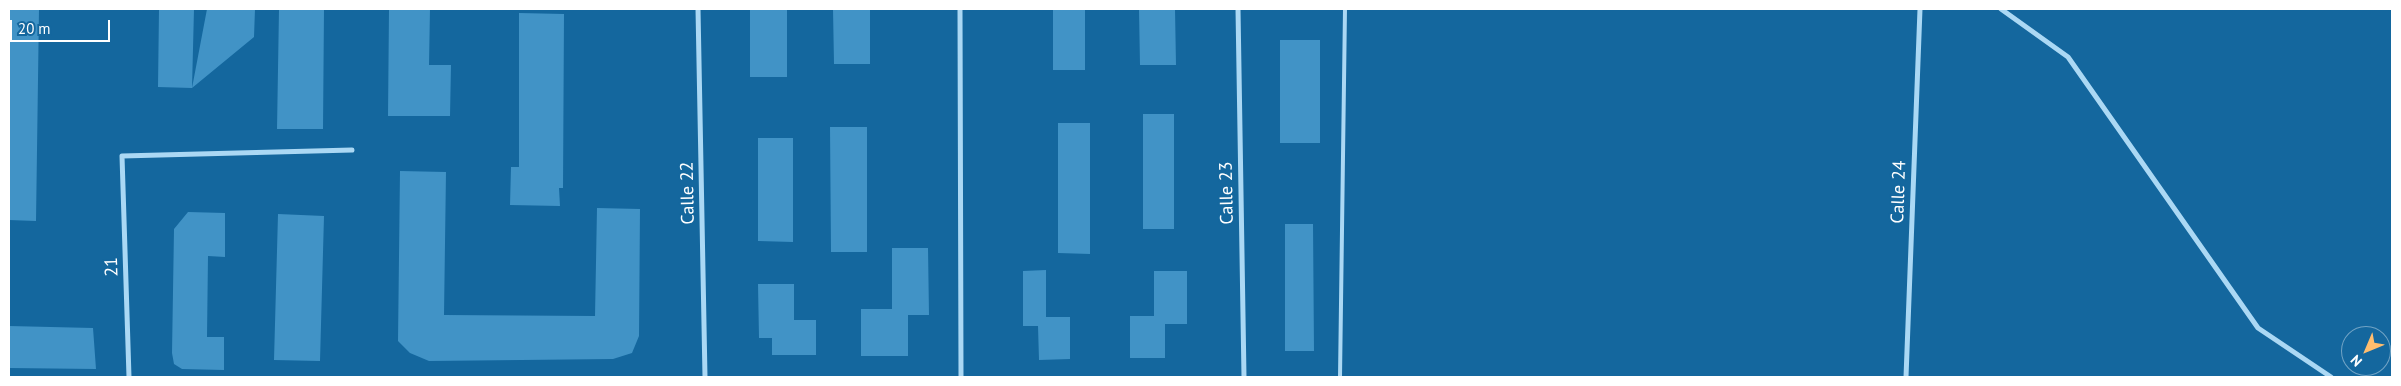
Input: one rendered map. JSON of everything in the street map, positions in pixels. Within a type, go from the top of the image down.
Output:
[{"type":"street","name":"Calle 22","points":[[698,9],[705,377]]},
{"type":"street","points":[[960,9],[961,377]]},
{"type":"street","name":"Calle 23","points":[[1238,9],[1244,377]]},
{"type":"street","name":"Calle 24","points":[[1906,377],[1920,9]]},
{"type":"street","points":[[2001,9],[2068,57],[2258,328],[2330,377]]},
{"type":"street","name":"21","points":[[129,377],[122,156],[352,150]]},
{"type":"lane","points":[[1340,377],[1345,9]]},
{"type":"building","points":[[9,9],[39,9],[36,221],[9,220]]},
{"type":"building","points":[[159,9],[194,9],[192,88],[158,87]]},
{"type":"building","points":[[207,9],[255,9],[254,37],[192,88]]},
{"type":"building","points":[[279,9],[324,9],[323,129],[277,129]]},
{"type":"building","points":[[389,9],[430,9],[429,65],[451,65],[450,116],[388,116]]},
{"type":"building","points":[[750,9],[787,9],[787,77],[750,77]]},
{"type":"building","points":[[833,9],[870,9],[870,64],[834,64]]},
{"type":"building","points":[[1053,9],[1085,9],[1085,70],[1053,70]]},
{"type":"building","points":[[1139,9],[1175,9],[1176,65],[1140,65]]},
{"type":"building","points":[[519,13],[564,14],[563,188],[559,188],[560,206],[510,205],[511,167],[519,167]]},
{"type":"building","points":[[1280,40],[1320,40],[1320,143],[1280,143]]},
{"type":"building","points":[[1143,114],[1174,114],[1174,229],[1143,229]]},
{"type":"building","points":[[1058,123],[1090,123],[1090,254],[1058,253]]},
{"type":"building","points":[[830,127],[867,127],[867,252],[831,252]]},
{"type":"building","points":[[758,138],[793,138],[793,242],[758,241]]},
{"type":"building","points":[[400,171],[446,172],[444,315],[595,316],[597,208],[640,209],[639,336],[632,353],[613,359],[429,361],[410,353],[398,341]]},
{"type":"building","points":[[188,212],[225,213],[225,257],[208,256],[207,337],[224,337],[224,370],[182,369],[174,364],[172,353],[174,229]]},
{"type":"building","points":[[278,214],[324,216],[320,361],[274,360]]},
{"type":"building","points":[[1285,224],[1313,224],[1314,351],[1285,351]]},
{"type":"building","points":[[892,248],[928,248],[929,315],[908,315],[908,356],[861,356],[861,309],[892,309]]},
{"type":"building","points":[[1046,270],[1046,317],[1070,317],[1070,359],[1039,360],[1038,326],[1023,326],[1023,271]]},
{"type":"building","points":[[1154,271],[1187,271],[1187,324],[1165,324],[1165,358],[1130,358],[1130,316],[1154,316]]},
{"type":"building","points":[[758,284],[794,284],[794,320],[816,320],[816,355],[772,355],[772,338],[759,338]]},
{"type":"building","points":[[9,326],[93,328],[96,369],[9,368]]}]
